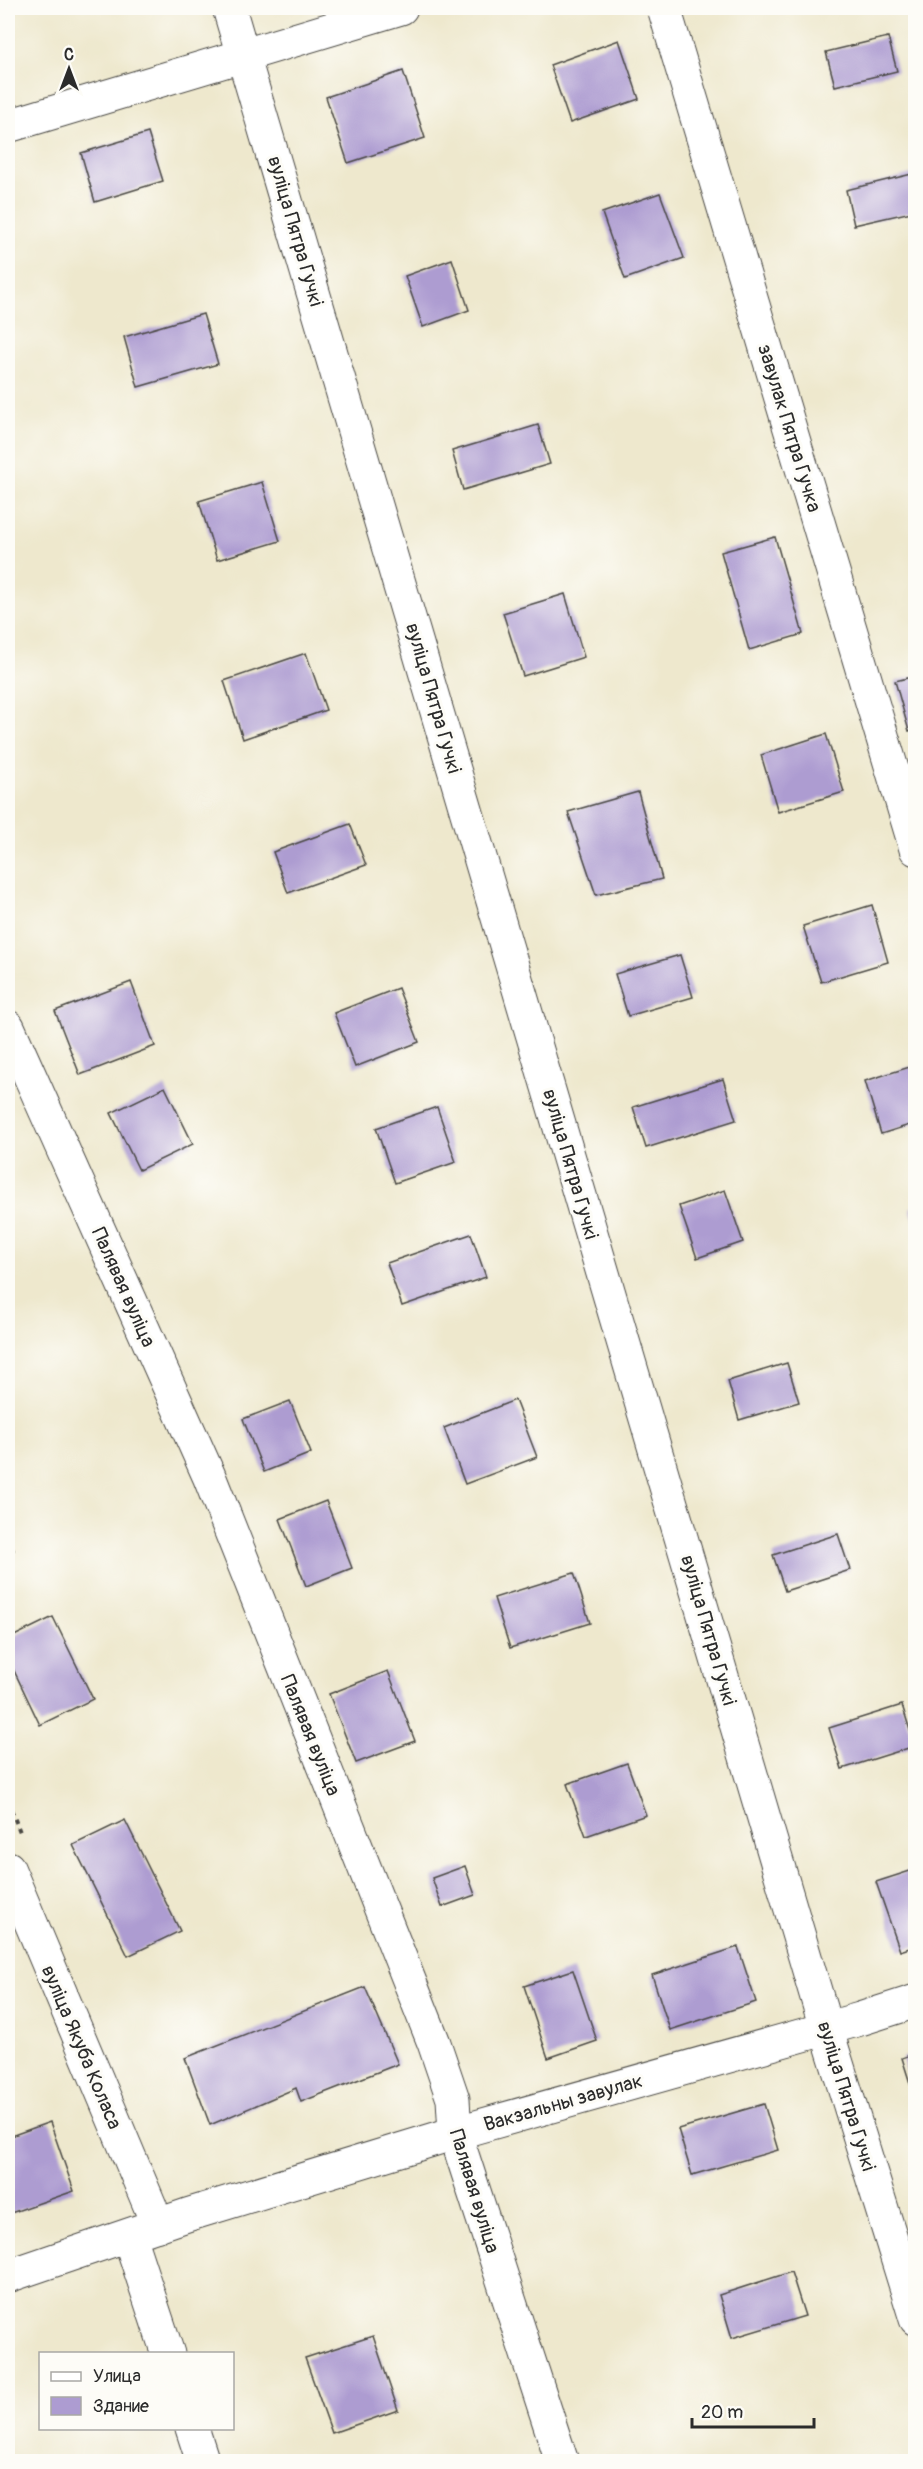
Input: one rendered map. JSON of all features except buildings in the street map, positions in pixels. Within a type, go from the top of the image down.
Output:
[{"type":"street","name":"вуліца Пятра Гучкі","points":[[230,8],[826,2028],[915,2319]]},
{"type":"street","points":[[8,126],[243,53],[401,8]]},
{"type":"street","name":"завулак Пятра Гучка","points":[[664,8],[915,849]]},
{"type":"street","name":"Палявая вуліца","points":[[8,1027],[209,1476],[434,2043],[453,2098],[455,2133],[562,2462]]},
{"type":"street","name":"вуліца Якуба Коласа","points":[[8,1868],[144,2230],[168,2352]]},
{"type":"street","name":"Вакзальны завулак","points":[[8,2276],[144,2230],[455,2133],[915,2001]]},
{"type":"street","points":[[193,2430],[203,2462]]}]
